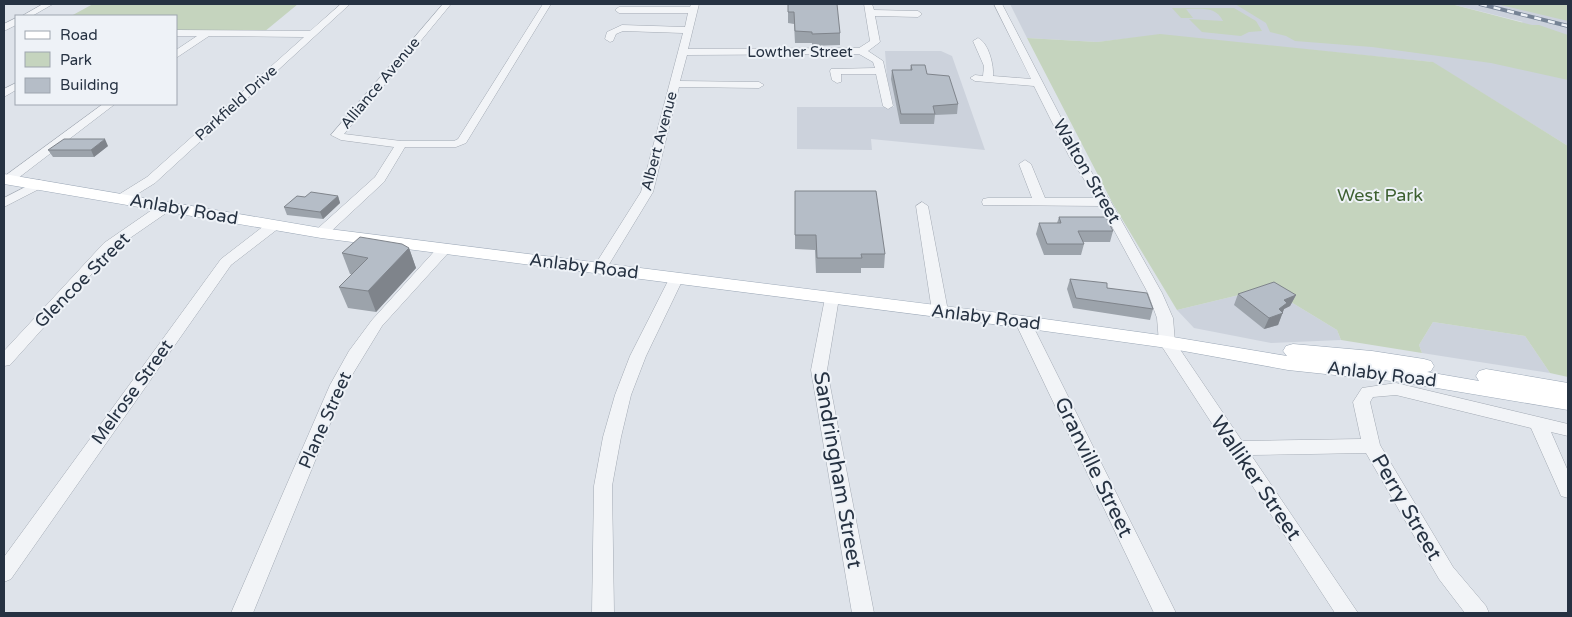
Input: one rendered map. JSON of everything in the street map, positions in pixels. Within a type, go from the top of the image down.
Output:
[{"type":"main road","name":"Anlaby Road","points":[[6,179],[321,233],[1023,322],[1167,342],[1288,363],[1401,375],[1568,403]]},
{"type":"main road","name":"Anlaby Road","points":[[1167,342],[1372,358],[1568,390]]},
{"type":"street","points":[[28,15],[49,4]]},
{"type":"street","name":"Parkfield Drive","points":[[122,198],[151,180],[346,4]]},
{"type":"street","name":"Alliance Avenue","points":[[402,144],[336,135],[447,4]]},
{"type":"street","points":[[321,233],[380,179],[402,144],[456,144],[462,141],[546,4]]},
{"type":"street","name":"Walton Street","points":[[998,4],[1075,156],[1105,202],[1155,293],[1165,318],[1167,342]]},
{"type":"street","points":[[619,10],[694,7]]},
{"type":"street","name":"Albert Avenue","points":[[600,268],[647,192],[694,7]]},
{"type":"street","points":[[869,9],[909,17],[918,14]]},
{"type":"street","name":"Lowther Street","points":[[683,52],[861,51],[875,42],[869,9]]},
{"type":"street","points":[[4,28],[15,22]]},
{"type":"street","points":[[611,39],[612,32],[622,28],[688,30]]},
{"type":"street","points":[[178,33],[312,34]]},
{"type":"street","points":[[178,54],[207,33]]},
{"type":"street","points":[[966,46],[979,43],[989,66],[988,79]]},
{"type":"street","points":[[861,51],[878,60],[888,106]]},
{"type":"street","points":[[838,80],[835,71],[880,72]]},
{"type":"street","points":[[975,78],[1039,83]]},
{"type":"street","points":[[675,84],[759,84]]},
{"type":"street","points":[[4,94],[15,87]]},
{"type":"street","points":[[6,179],[109,105]]},
{"type":"street","points":[[1025,164],[1040,202]]},
{"type":"street","points":[[4,203],[39,184]]},
{"type":"street","points":[[988,202],[1105,202]]},
{"type":"street","name":"Glencoe Street","points":[[4,361],[110,246],[167,206]]},
{"type":"street","points":[[922,206],[940,311]]},
{"type":"street","name":"Melrose Street","points":[[4,573],[226,262],[274,225]]},
{"type":"street","name":"Plane Street","points":[[242,613],[338,385],[355,355],[378,324],[444,248]]},
{"type":"street","points":[[603,613],[603,486],[612,437],[623,395],[638,356],[676,277]]},
{"type":"street","name":"Sandringham Street","points":[[832,298],[818,370],[862,613]]},
{"type":"street","name":"Granville Street","points":[[1023,322],[1165,613]]},
{"type":"street","name":"Walliker Street","points":[[1167,342],[1346,613]]},
{"type":"street","name":"Anlaby Road","points":[[1368,392],[1396,389],[1568,430]]},
{"type":"street","name":"Perry Street","points":[[1368,392],[1361,402],[1371,446],[1446,573],[1478,613]]},
{"type":"street","points":[[1538,423],[1568,491]]},
{"type":"street","points":[[1236,448],[1371,446]]},
{"type":"shaded area","points":[[1010,4],[1290,4],[1476,55],[1523,22],[1451,4],[1568,4],[1568,146],[1432,62],[1160,35],[1097,42],[1027,38]]},
{"type":"shaded area","points":[[885,51],[941,51],[952,56],[985,150],[871,139],[872,150],[797,149],[797,107],[894,107],[887,77]]},
{"type":"shaded area","points":[[1268,288],[1337,330],[1341,340],[1271,343],[1194,328],[1177,310]]},
{"type":"shaded area","points":[[1433,322],[1525,336],[1550,373],[1422,353],[1419,345]]},
{"type":"green space","points":[[93,4],[298,4],[264,32],[178,31],[178,15],[73,15]]},
{"type":"green space","points":[[1235,4],[1451,4],[1532,25],[1539,25],[1568,35],[1568,80],[1491,63],[1372,47],[1295,41],[1286,36],[1270,32],[1266,23]]},
{"type":"green space","points":[[1496,4],[1568,4],[1568,21]]},
{"type":"green space","points":[[1172,8],[1234,8],[1256,21],[1262,31],[1249,32],[1241,36],[1202,32],[1189,19],[1223,21],[1220,16],[1207,9],[1186,9],[1193,18],[1181,18]]},
{"type":"green space","name":"West Park","points":[[1160,34],[1433,62],[1568,146],[1568,377],[1550,373],[1525,336],[1433,322],[1419,345],[1422,353],[1341,340],[1337,330],[1268,288],[1177,310],[1113,204],[1027,38],[1097,42]]},
{"type":"building","points":[[788,4],[837,4],[840,33],[812,34],[812,32],[795,31],[794,12],[788,12]]},
{"type":"building","points":[[911,65],[925,65],[927,74],[949,76],[958,104],[933,106],[935,114],[901,114],[892,70],[912,70]]},
{"type":"building","points":[[64,139],[105,139],[91,150],[48,150]]},
{"type":"building","points":[[795,191],[876,191],[885,254],[861,254],[862,258],[817,258],[816,235],[795,235]]},
{"type":"building","points":[[311,192],[338,196],[320,212],[284,207],[297,196],[305,197]]},
{"type":"building","points":[[1059,217],[1106,217],[1113,231],[1078,231],[1084,244],[1047,244],[1039,223],[1061,223]]},
{"type":"building","points":[[360,237],[402,244],[409,248],[368,291],[339,287],[368,258],[342,253]]},
{"type":"building","points":[[1070,279],[1107,283],[1107,288],[1147,293],[1153,309],[1076,298]]},
{"type":"building","points":[[1274,282],[1296,295],[1284,300],[1287,303],[1279,309],[1283,313],[1269,318],[1238,294]]},
{"type":"railway","points":[[1480,4],[1568,26]]}]
